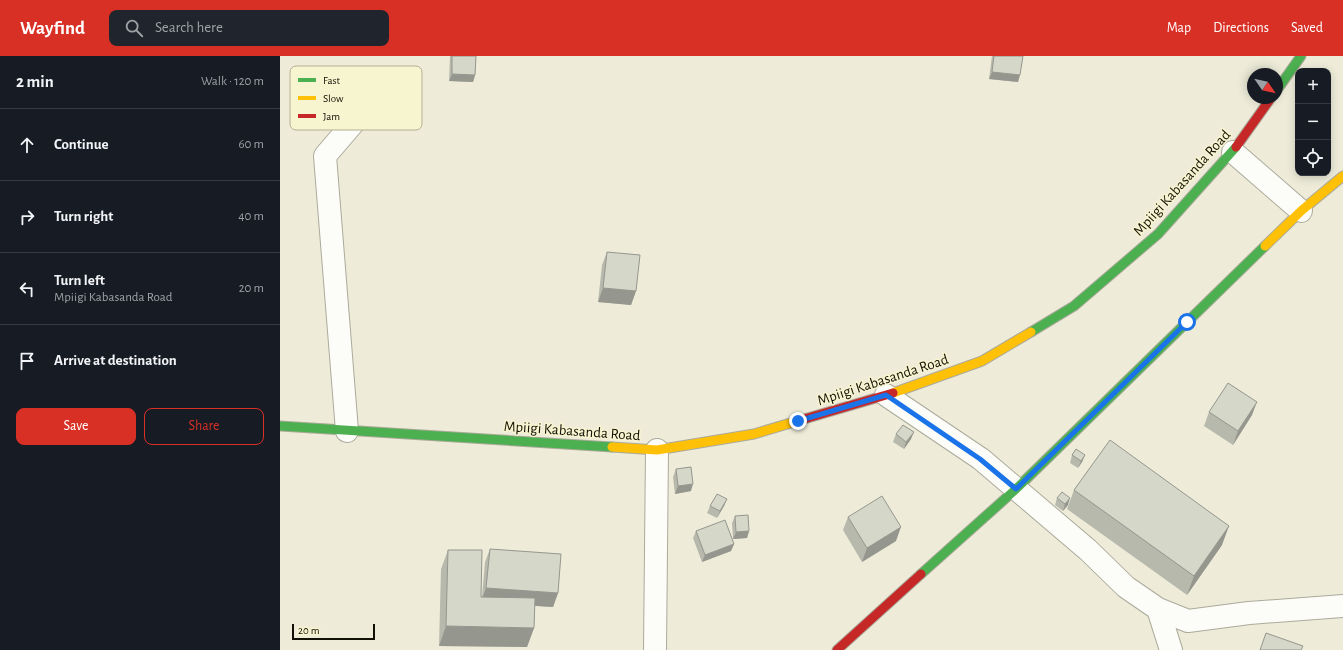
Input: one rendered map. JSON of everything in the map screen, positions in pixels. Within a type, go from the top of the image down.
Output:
[{"type":"main road","points":[[1283,82],[1301,56]]},
{"type":"main road","name":"Mpiigi Kabasanda Road","points":[[280,426],[657,450],[754,434],[904,390],[982,361],[1074,306],[1158,234],[1233,152],[1267,104]]},
{"type":"main road","points":[[837,650],[1016,489],[1301,211],[1343,176]]},
{"type":"street","points":[[347,130],[325,156],[347,431]]},
{"type":"street","points":[[1233,152],[1301,211]]},
{"type":"street","points":[[886,395],[980,459],[1088,550],[1126,587],[1158,609],[1188,621],[1249,613],[1343,606]]},
{"type":"street","points":[[655,650],[657,450]]},
{"type":"street","points":[[1158,609],[1171,650]]},
{"type":"building","points":[[452,56],[476,56],[475,75],[452,74]]},
{"type":"building","points":[[994,56],[1023,56],[1020,75],[992,72]]},
{"type":"building","points":[[607,252],[640,255],[636,291],[603,288]]},
{"type":"building","points":[[1228,383],[1257,402],[1238,431],[1209,412]]},
{"type":"building","points":[[903,425],[914,432],[906,442],[896,434]]},
{"type":"building","points":[[1110,440],[1229,526],[1194,576],[1074,490]]},
{"type":"building","points":[[1076,449],[1085,455],[1081,461],[1072,455]]},
{"type":"building","points":[[691,467],[693,484],[678,486],[676,469]]},
{"type":"building","points":[[1062,492],[1070,498],[1065,504],[1057,498]]},
{"type":"building","points":[[717,494],[727,499],[720,511],[710,506]]},
{"type":"building","points":[[882,496],[901,527],[867,548],[848,517]]},
{"type":"building","points":[[748,515],[749,531],[736,532],[735,516]]},
{"type":"building","points":[[725,520],[734,544],[705,555],[696,531]]},
{"type":"building","points":[[490,549],[561,554],[558,593],[486,588]]},
{"type":"building","points":[[448,550],[482,550],[481,597],[535,598],[534,628],[446,626]]},
{"type":"building","points":[[1266,633],[1303,646],[1301,650],[1260,650]]},
{"type":"traffic: fast","points":[[1283,82],[1301,56]]},
{"type":"traffic: fast","points":[[1031,332],[1074,306],[1158,234],[1236,147]]},
{"type":"traffic: fast","points":[[921,574],[1016,489],[1265,246]]},
{"type":"traffic: fast","points":[[280,426],[612,447]]},
{"type":"traffic: slow","points":[[1265,246],[1301,211],[1343,176]]},
{"type":"traffic: slow","points":[[893,393],[982,361],[1031,332]]},
{"type":"traffic: slow","points":[[612,447],[657,450],[754,434],[794,422]]},
{"type":"traffic: jam","points":[[1236,147],[1267,104]]},
{"type":"traffic: jam","points":[[794,422],[893,393]]},
{"type":"traffic: jam","points":[[837,650],[921,574]]},
{"type":"route","points":[[798,421],[886,395],[980,459],[1016,489],[1187,322]]}]
